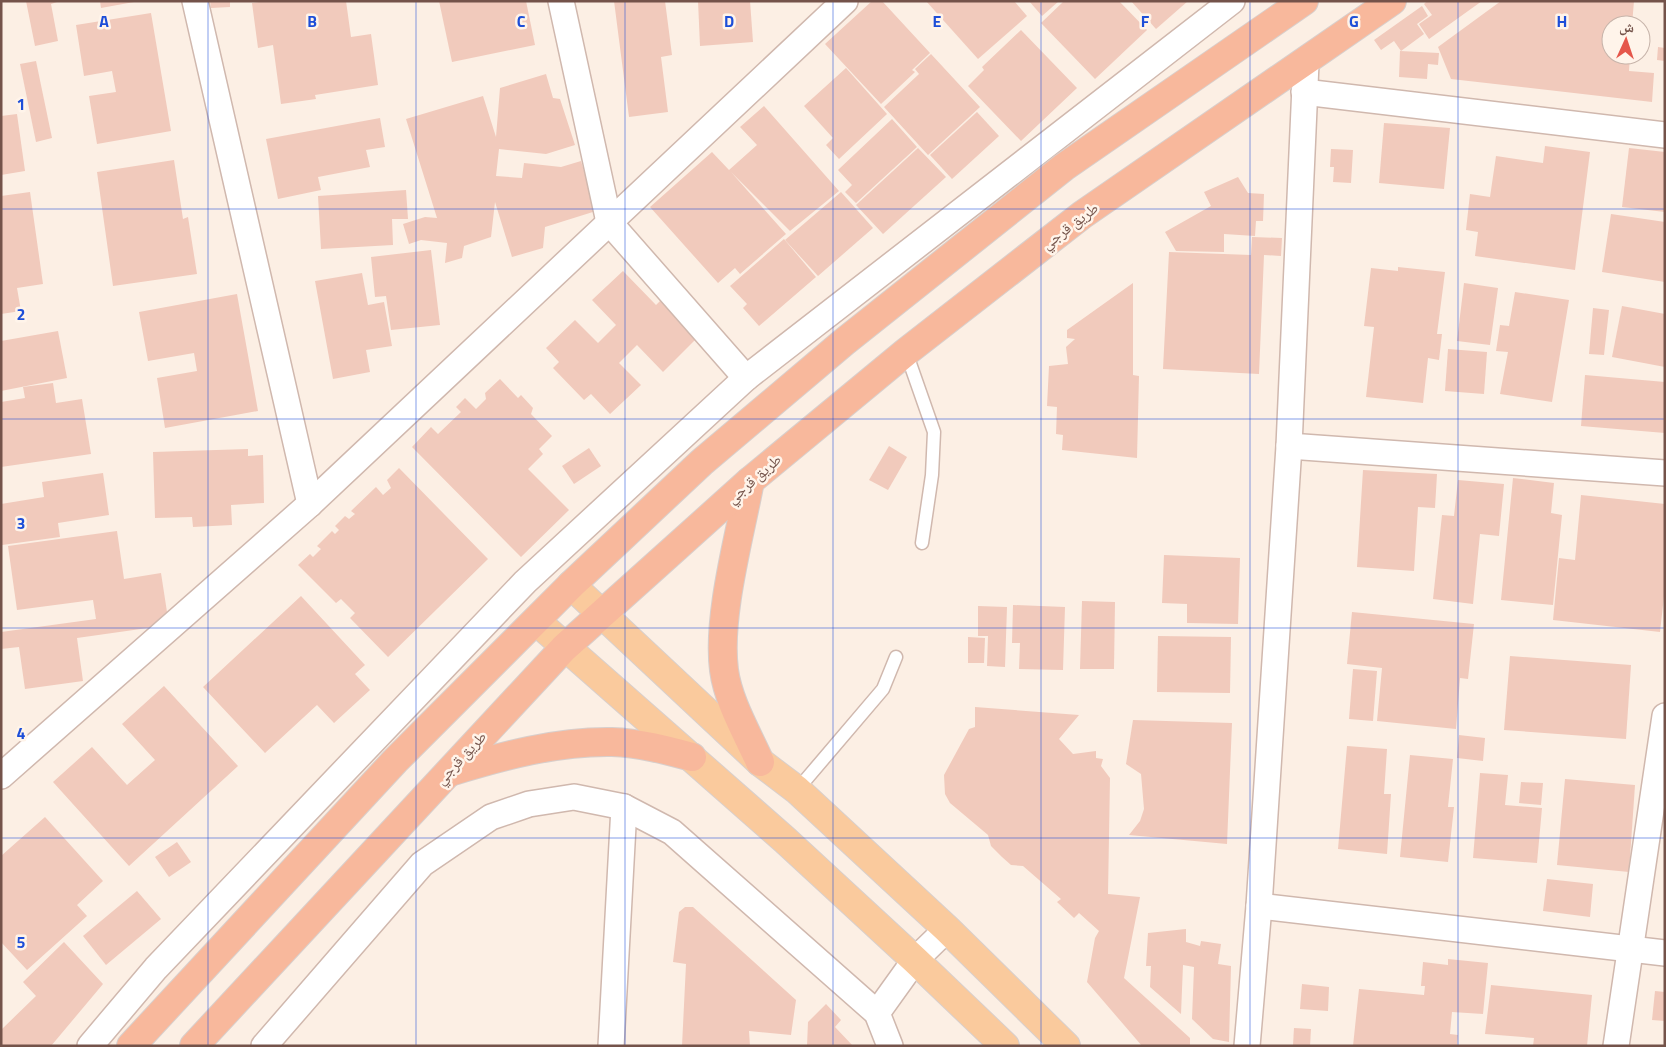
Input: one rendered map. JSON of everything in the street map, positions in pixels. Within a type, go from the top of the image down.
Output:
[{"type":"highway","points":[[131,1046],[396,761],[571,585],[702,462],[844,342],[1064,166],[1304,1]]},
{"type":"highway","name":"طريق قرجي","points":[[194,1046],[564,648],[750,481],[906,352],[1082,215],[1306,63],[1392,1]]},
{"type":"highway","points":[[750,481],[729,591],[724,634],[724,670],[737,712],[760,762]]},
{"type":"highway","points":[[448,772],[501,756],[570,744],[613,742],[656,747],[692,757]]},
{"type":"main road","points":[[571,585],[760,762],[797,790],[947,929],[1066,1046]]},
{"type":"main road","points":[[536,621],[564,648],[692,757],[915,960],[1005,1046]]},
{"type":"street","points":[[196,1],[310,504]]},
{"type":"street","points":[[562,1],[609,222],[746,378]]},
{"type":"street","points":[[1,776],[310,504],[845,1]]},
{"type":"street","points":[[90,1046],[162,961],[525,582],[746,378],[1232,1]]},
{"type":"street","points":[[1247,1046],[1259,906],[1289,446],[1306,63]]},
{"type":"street","points":[[1304,92],[1665,135]]},
{"type":"street","points":[[1289,446],[1665,473]]},
{"type":"street","points":[[1616,1046],[1665,716]]},
{"type":"street","points":[[274,1040],[422,864],[490,817],[529,804],[574,797],[624,807],[672,832],[877,1013],[890,1046]]},
{"type":"street","points":[[612,1046],[624,807]]},
{"type":"street","points":[[1259,906],[1630,948],[1665,954]]},
{"type":"street","points":[[877,1013],[915,960],[947,929]]},
{"type":"lane","points":[[906,352],[934,432],[932,475],[922,543]]},
{"type":"lane","points":[[797,790],[883,689],[896,657]]},
{"type":"building","points":[[26,1],[60,1],[51,4],[58,41],[35,46]]},
{"type":"building","points":[[100,1],[134,1],[134,2],[101,8]]},
{"type":"building","points":[[210,1],[230,1],[230,7],[211,8]]},
{"type":"building","points":[[266,1],[346,1],[351,37],[371,34],[378,85],[315,95],[316,99],[281,104],[273,45],[258,48],[252,3]]},
{"type":"building","points":[[439,1],[526,1],[535,45],[452,62]]},
{"type":"building","points":[[614,1],[665,1],[672,55],[661,57],[668,112],[629,117]]},
{"type":"building","points":[[698,1],[750,1],[753,42],[700,46]]},
{"type":"building","points":[[872,1],[882,1],[930,53],[912,70],[915,72],[881,104],[825,44]]},
{"type":"building","points":[[926,1],[1014,1],[1027,16],[978,59]]},
{"type":"building","points":[[1029,1],[1059,1],[1042,16]]},
{"type":"building","points":[[1064,1],[1119,1],[1147,30],[1095,79],[1041,23]]},
{"type":"building","points":[[1131,1],[1188,1],[1156,29]]},
{"type":"building","points":[[1427,1],[1482,1],[1429,39],[1419,24],[1432,15],[1424,4]]},
{"type":"building","points":[[1501,1],[1634,1],[1633,15],[1601,15],[1601,65],[1629,65],[1629,71],[1654,73],[1652,102],[1451,79],[1438,47]]},
{"type":"building","points":[[1422,6],[1428,16],[1417,24],[1424,34],[1401,51],[1394,41],[1381,50],[1374,40]]},
{"type":"building","points":[[151,13],[171,131],[97,144],[89,96],[116,92],[112,71],[84,76],[76,25]]},
{"type":"building","points":[[1021,30],[1077,88],[1021,141],[968,86],[984,70],[982,67]]},
{"type":"building","points":[[1658,47],[1665,48],[1665,61],[1657,60]]},
{"type":"building","points":[[1400,51],[1439,53],[1438,65],[1428,64],[1427,79],[1399,77]]},
{"type":"building","points":[[931,54],[980,107],[928,155],[884,107],[919,74],[915,69]]},
{"type":"building","points":[[36,61],[52,138],[36,142],[20,64]]},
{"type":"building","points":[[846,68],[887,114],[839,159],[826,145],[833,138],[804,106]]},
{"type":"building","points":[[546,74],[553,98],[560,99],[575,145],[546,154],[499,149],[496,176],[522,178],[524,163],[561,167],[581,161],[596,211],[545,227],[543,248],[512,257],[495,202],[491,237],[464,246],[462,258],[445,263],[447,243],[421,240],[409,244],[403,224],[425,217],[437,218],[406,119],[483,96],[496,137],[500,88]]},
{"type":"building","points":[[764,106],[839,191],[790,231],[731,172],[786,234],[740,274],[735,268],[718,283],[650,207],[712,152],[729,170],[757,145],[740,127]]},
{"type":"building","points":[[977,112],[999,136],[952,179],[930,155]]},
{"type":"building","points":[[17,114],[25,171],[1,175],[1,116]]},
{"type":"building","points":[[380,118],[385,147],[366,150],[370,167],[318,177],[321,190],[278,199],[266,139]]},
{"type":"building","points":[[892,119],[917,147],[856,203],[845,192],[852,185],[838,170]]},
{"type":"building","points":[[1384,123],[1450,128],[1444,189],[1379,183]]},
{"type":"building","points":[[1545,146],[1590,152],[1575,270],[1475,256],[1478,232],[1466,230],[1470,194],[1490,197],[1496,156],[1543,163]]},
{"type":"building","points":[[918,148],[946,177],[883,234],[856,205]]},
{"type":"building","points":[[1629,148],[1665,152],[1665,212],[1622,207]]},
{"type":"building","points":[[1331,149],[1353,150],[1351,183],[1333,182],[1334,167],[1330,167]]},
{"type":"building","points":[[174,160],[183,219],[188,217],[197,274],[113,286],[97,172]]},
{"type":"building","points":[[1238,177],[1248,193],[1264,194],[1263,221],[1256,221],[1255,236],[1224,234],[1224,252],[1176,251],[1165,232],[1211,206],[1204,192]]},
{"type":"building","points":[[406,190],[408,219],[392,219],[393,245],[321,249],[318,196]]},
{"type":"building","points":[[30,192],[43,284],[17,288],[21,311],[1,314],[1,196]]},
{"type":"building","points":[[841,192],[873,228],[818,276],[785,240]]},
{"type":"building","points":[[1611,214],[1665,222],[1665,282],[1602,272]]},
{"type":"building","points":[[1252,237],[1282,238],[1281,256],[1264,255],[1259,374],[1163,369],[1169,252],[1251,255]]},
{"type":"building","points":[[784,239],[816,277],[759,326],[743,308],[747,304],[730,286]]},
{"type":"building","points":[[431,250],[440,325],[391,330],[386,296],[375,297],[371,257]]},
{"type":"building","points":[[1398,267],[1445,272],[1437,334],[1442,334],[1439,360],[1428,358],[1423,403],[1366,397],[1374,327],[1364,326],[1371,268],[1398,271]]},
{"type":"building","points":[[623,271],[656,305],[665,296],[682,312],[675,318],[696,339],[663,372],[637,345],[619,363],[641,385],[610,414],[591,394],[584,400],[553,368],[559,362],[546,348],[575,320],[598,343],[616,325],[592,300]]},
{"type":"building","points":[[362,273],[368,305],[384,302],[392,346],[366,350],[370,372],[333,379],[315,281]]},
{"type":"building","points":[[1133,283],[1133,375],[1139,376],[1137,458],[1062,450],[1063,435],[1056,434],[1057,407],[1047,406],[1049,366],[1068,364],[1066,347],[1075,339],[1067,338],[1067,330]]},
{"type":"building","points":[[1464,283],[1498,288],[1490,345],[1457,341]]},
{"type":"building","points":[[1515,292],[1569,300],[1552,402],[1500,394],[1508,352],[1496,351],[1500,325],[1509,326]]},
{"type":"building","points":[[237,294],[258,411],[165,428],[157,378],[197,371],[194,353],[148,361],[139,312]]},
{"type":"building","points":[[1622,306],[1665,314],[1665,367],[1612,357]]},
{"type":"building","points":[[1593,308],[1609,310],[1604,355],[1589,354]]},
{"type":"building","points":[[58,331],[67,378],[1,391],[1,341]]},
{"type":"building","points":[[1448,349],[1487,352],[1484,394],[1445,391]]},
{"type":"building","points":[[1585,375],[1665,382],[1665,433],[1581,426]]},
{"type":"building","points":[[500,379],[518,398],[521,395],[533,408],[531,414],[552,436],[539,449],[543,454],[528,469],[569,510],[521,557],[412,447],[431,427],[438,434],[461,412],[456,407],[465,398],[476,409],[486,399],[485,393]]},
{"type":"building","points":[[53,383],[56,403],[82,399],[91,454],[1,467],[1,402],[25,398],[23,387]]},
{"type":"building","points":[[889,446],[907,457],[888,490],[869,480]]},
{"type":"building","points":[[589,448],[601,466],[574,484],[562,466]]},
{"type":"building","points":[[248,449],[248,456],[263,455],[264,503],[231,505],[232,525],[193,527],[192,517],[155,518],[153,452]]},
{"type":"building","points":[[399,468],[488,559],[388,657],[350,618],[355,613],[341,599],[336,603],[298,565],[310,554],[313,557],[321,549],[317,546],[332,531],[335,534],[339,530],[335,526],[345,516],[349,519],[355,514],[351,511],[376,487],[383,495],[391,488],[387,480]]},
{"type":"building","points":[[1363,470],[1437,474],[1435,508],[1418,507],[1414,571],[1357,567]]},
{"type":"building","points":[[103,473],[109,515],[58,523],[60,537],[2,545],[1,504],[44,497],[42,482]]},
{"type":"building","points":[[1513,478],[1554,483],[1551,513],[1562,515],[1553,605],[1501,600]]},
{"type":"building","points":[[1458,480],[1504,484],[1499,536],[1480,534],[1473,604],[1433,599],[1442,515],[1454,516]]},
{"type":"building","points":[[1581,495],[1665,504],[1665,587],[1660,632],[1553,620],[1559,558],[1575,560]]},
{"type":"building","points":[[117,531],[124,579],[161,573],[169,625],[77,638],[83,681],[25,689],[19,647],[1,649],[1,632],[96,619],[93,600],[17,610],[8,546]]},
{"type":"building","points":[[1164,555],[1240,558],[1238,624],[1187,623],[1187,604],[1162,603]]},
{"type":"building","points":[[301,596],[365,665],[355,674],[370,690],[334,723],[317,705],[265,753],[203,687]]},
{"type":"building","points":[[1082,601],[1115,602],[1114,669],[1080,669]]},
{"type":"building","points":[[1013,605],[1065,607],[1063,670],[1019,669],[1020,643],[1012,643]]},
{"type":"building","points":[[978,606],[1007,607],[1005,667],[987,666],[988,636],[978,636]]},
{"type":"building","points":[[1352,612],[1474,624],[1468,679],[1460,678],[1456,729],[1377,721],[1382,668],[1347,664]]},
{"type":"building","points":[[1158,636],[1231,637],[1230,693],[1157,692]]},
{"type":"building","points":[[968,637],[985,638],[984,663],[968,663]]},
{"type":"building","points":[[1510,656],[1631,665],[1626,739],[1504,730]]},
{"type":"building","points":[[1353,669],[1377,671],[1373,721],[1349,719]]},
{"type":"building","points":[[164,686],[238,766],[129,866],[53,782],[92,747],[127,785],[155,760],[122,724]]},
{"type":"building","points":[[975,707],[1079,715],[1059,739],[1073,754],[1096,751],[1096,758],[1103,759],[1101,766],[1110,778],[1108,894],[1140,897],[1124,978],[1190,1038],[1190,1046],[1142,1046],[1087,982],[1095,938],[1099,931],[1079,913],[1074,918],[1057,902],[1061,899],[1023,866],[1011,865],[991,846],[988,835],[950,803],[945,794],[944,775],[969,729],[975,727]]},
{"type":"building","points":[[1133,720],[1232,723],[1227,844],[1129,835],[1140,821],[1144,809],[1141,774],[1126,764]]},
{"type":"building","points":[[1459,735],[1485,738],[1483,761],[1457,758]]},
{"type":"building","points":[[1347,746],[1387,749],[1384,794],[1391,794],[1387,854],[1338,849]]},
{"type":"building","points":[[1410,755],[1453,759],[1448,807],[1454,807],[1448,862],[1400,857]]},
{"type":"building","points":[[1480,773],[1508,775],[1505,805],[1542,808],[1537,863],[1473,858]]},
{"type":"building","points":[[1565,779],[1635,785],[1629,872],[1557,865]]},
{"type":"building","points":[[1521,782],[1543,783],[1541,805],[1519,803]]},
{"type":"building","points":[[45,817],[103,881],[77,905],[87,916],[27,970],[1,942],[1,856]]},
{"type":"building","points":[[177,842],[191,862],[169,877],[155,857]]},
{"type":"building","points":[[1547,879],[1593,884],[1590,917],[1543,911]]},
{"type":"building","points":[[137,891],[161,919],[106,965],[83,936]]},
{"type":"building","points":[[685,907],[693,907],[796,1000],[791,1035],[749,1031],[750,1046],[682,1046],[686,964],[673,962],[679,912]]},
{"type":"building","points":[[1186,929],[1186,942],[1200,946],[1201,941],[1221,944],[1218,964],[1231,966],[1229,1042],[1213,1039],[1192,1019],[1194,967],[1183,965],[1181,1014],[1150,987],[1151,966],[1146,966],[1148,933]]},
{"type":"building","points":[[64,942],[103,984],[51,1046],[1,1046],[1,1030],[36,996],[23,982]]},
{"type":"building","points":[[1448,959],[1488,963],[1483,1014],[1452,1012],[1450,1034],[1458,1035],[1457,1046],[1353,1046],[1359,989],[1424,995],[1425,986],[1421,986],[1423,962],[1448,965]]},
{"type":"building","points":[[1302,984],[1329,987],[1328,1011],[1300,1009]]},
{"type":"building","points":[[1491,985],[1592,995],[1587,1046],[1533,1046],[1534,1038],[1485,1034]]},
{"type":"building","points":[[1655,991],[1665,992],[1665,1021],[1652,1020]]},
{"type":"building","points":[[826,1004],[841,1020],[835,1027],[853,1046],[807,1046],[808,1022]]},
{"type":"building","points":[[1294,1028],[1311,1029],[1310,1046],[1293,1045]]}]
